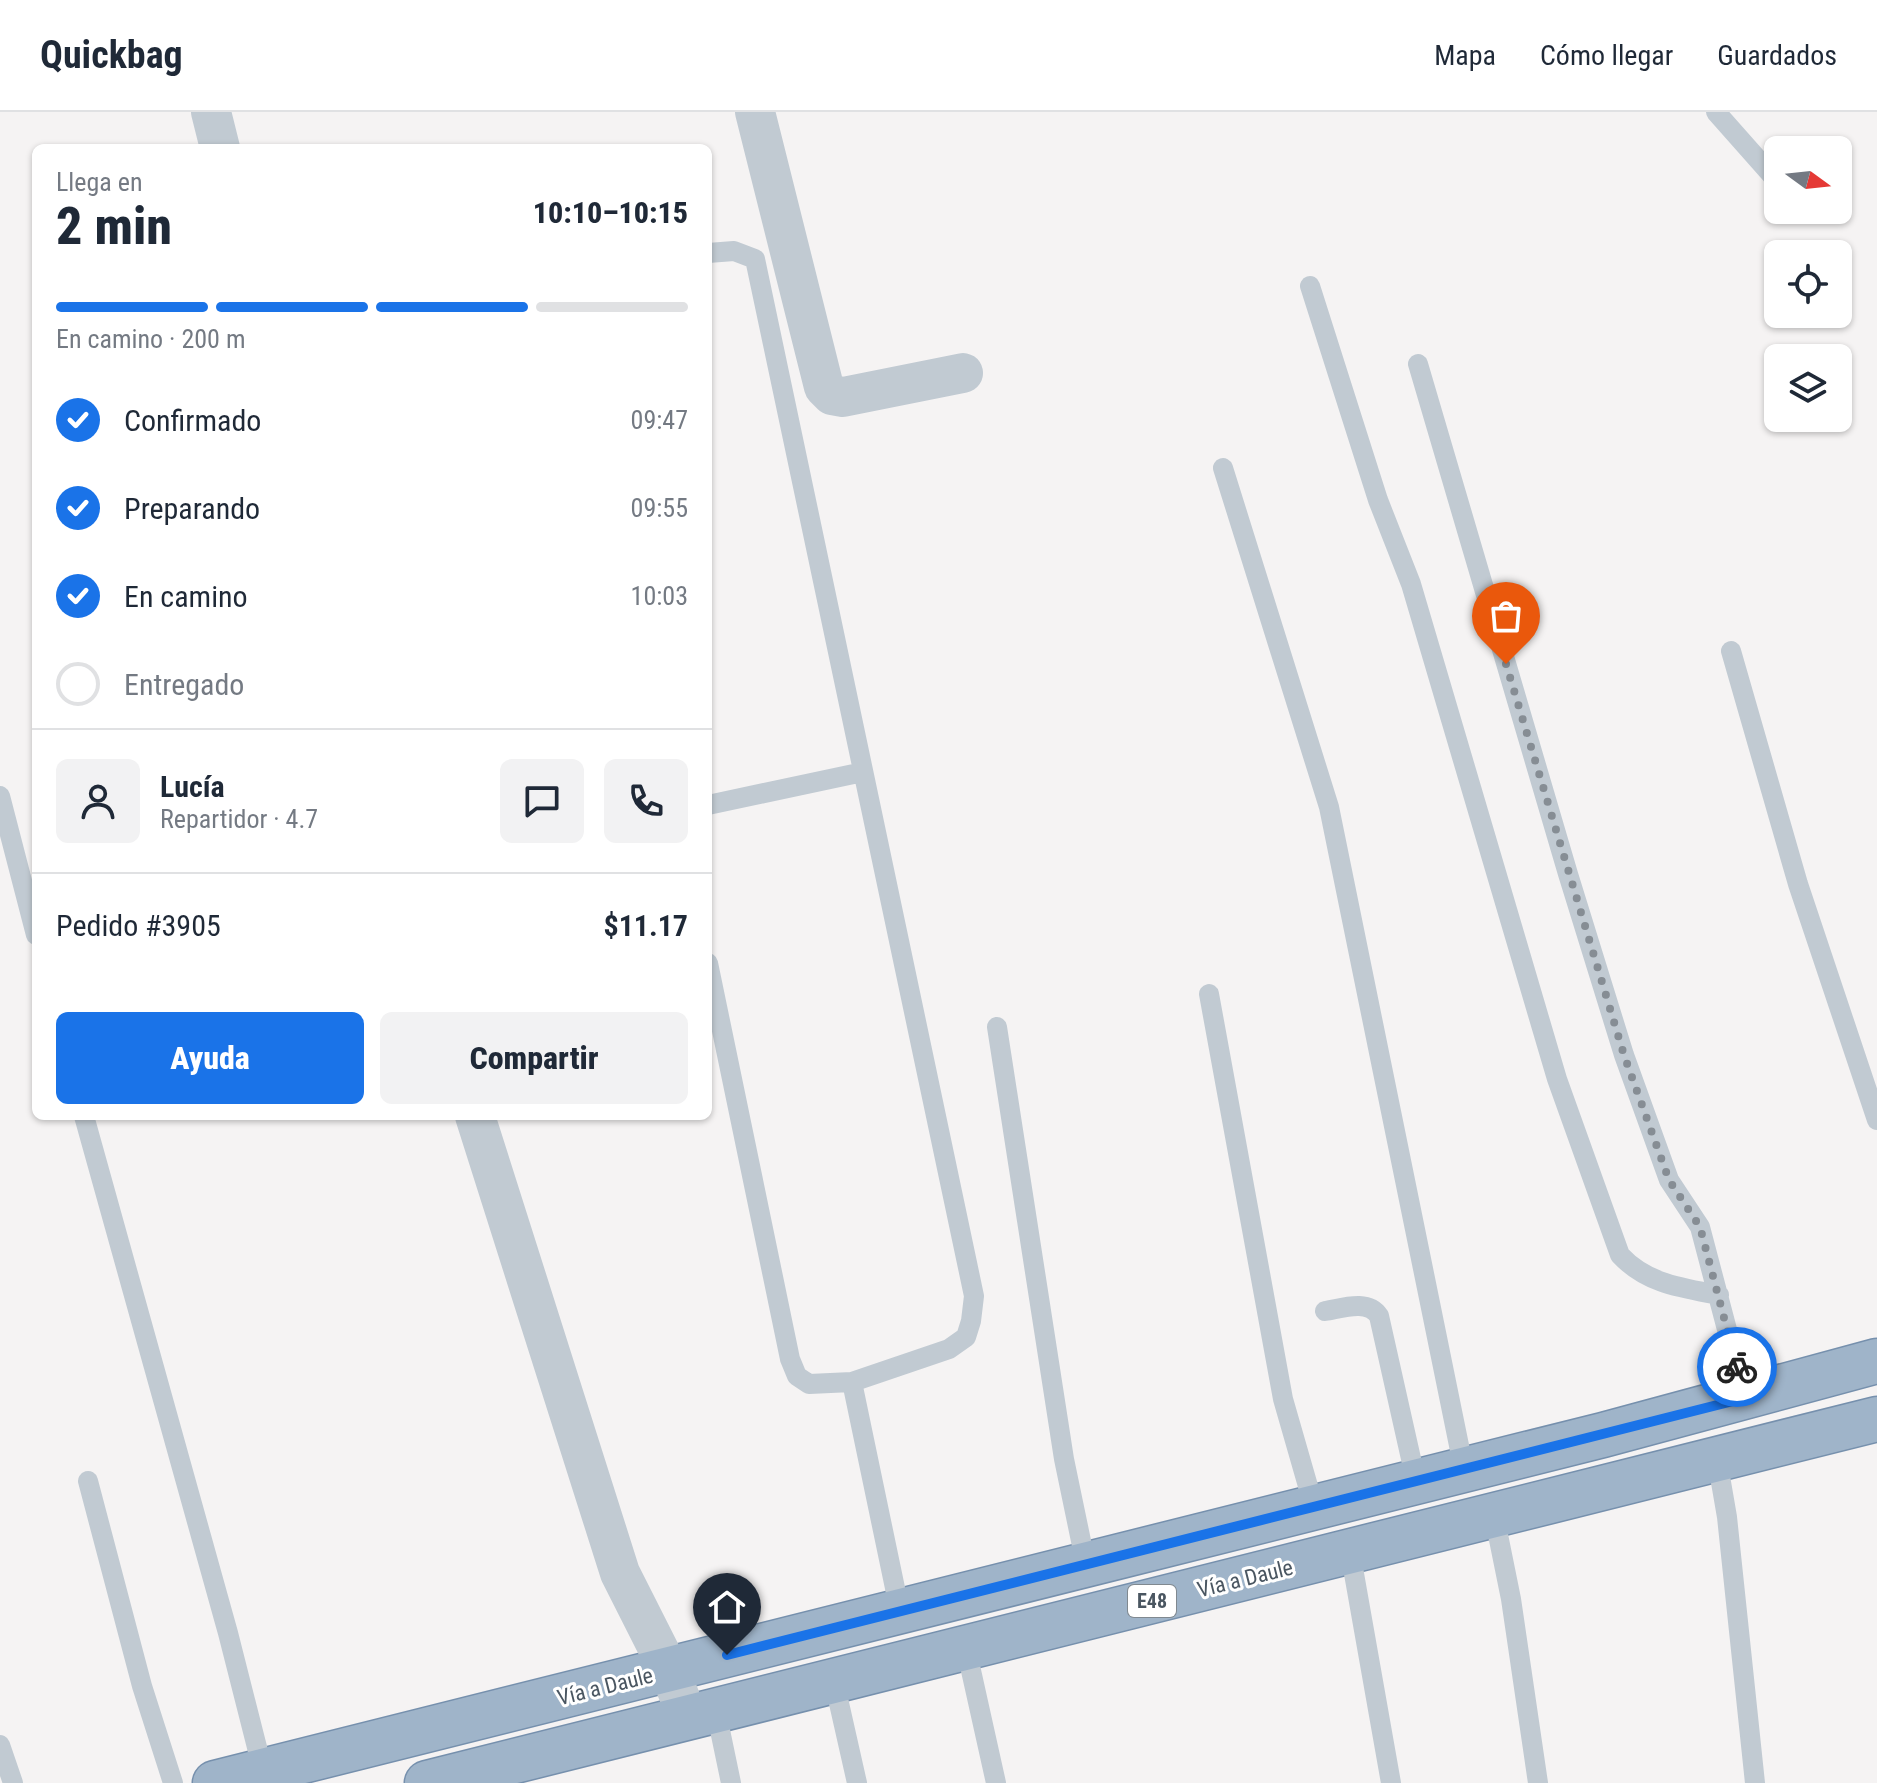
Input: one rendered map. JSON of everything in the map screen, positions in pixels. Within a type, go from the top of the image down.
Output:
[{"type":"highway","name":"Vía a Daule","points":[[215,1783],[1464,1470],[1877,1361]]},
{"type":"highway","name":"Vía a Daule","points":[[427,1783],[1877,1419]]},
{"type":"street","points":[[211,112],[219,144]]},
{"type":"street","points":[[755,112],[824,387],[832,395],[843,397],[963,373]]},
{"type":"street","points":[[476,1120],[620,1573],[669,1670],[702,1714]]},
{"type":"lane","points":[[1716,112],[1764,166]]},
{"type":"lane","points":[[712,253],[734,251],[755,259],[974,1296],[966,1337],[949,1349],[852,1382],[809,1384],[797,1376],[790,1359],[712,982]]},
{"type":"lane","points":[[1310,286],[1378,500],[1411,584],[1557,1079],[1620,1255],[1636,1272],[1672,1286],[1719,1295]]},
{"type":"lane","points":[[1418,364],[1624,1055],[1669,1180],[1700,1227],[1745,1398]]},
{"type":"lane","points":[[1223,468],[1329,807],[1464,1470]]},
{"type":"lane","points":[[1731,651],[1798,884],[1877,1120]]},
{"type":"lane","points":[[712,804],[863,772]]},
{"type":"lane","points":[[0,796],[32,920]]},
{"type":"lane","points":[[1209,994],[1283,1399],[1314,1507]]},
{"type":"lane","points":[[997,1027],[1064,1459],[1086,1565]]},
{"type":"lane","points":[[85,1120],[228,1633],[263,1771]]},
{"type":"lane","points":[[1325,1311],[1367,1306],[1379,1316],[1416,1481]]},
{"type":"lane","points":[[852,1382],[900,1612]]},
{"type":"lane","points":[[1717,1459],[1727,1517],[1755,1783]]},
{"type":"lane","points":[[88,1481],[142,1686],[173,1783]]},
{"type":"lane","points":[[1494,1515],[1511,1599],[1538,1783]]},
{"type":"lane","points":[[1350,1551],[1391,1783]]},
{"type":"lane","points":[[966,1648],[996,1783]]},
{"type":"lane","points":[[834,1681],[857,1783]]},
{"type":"lane","points":[[702,1714],[731,1783]]},
{"type":"lane","points":[[0,1745],[13,1783]]},
{"type":"way so far","points":[[1506,664],[1624,1055],[1669,1180],[1700,1227],[1737,1367]]},
{"type":"route","points":[[727,1655],[1745,1398],[1737,1367]]}]
